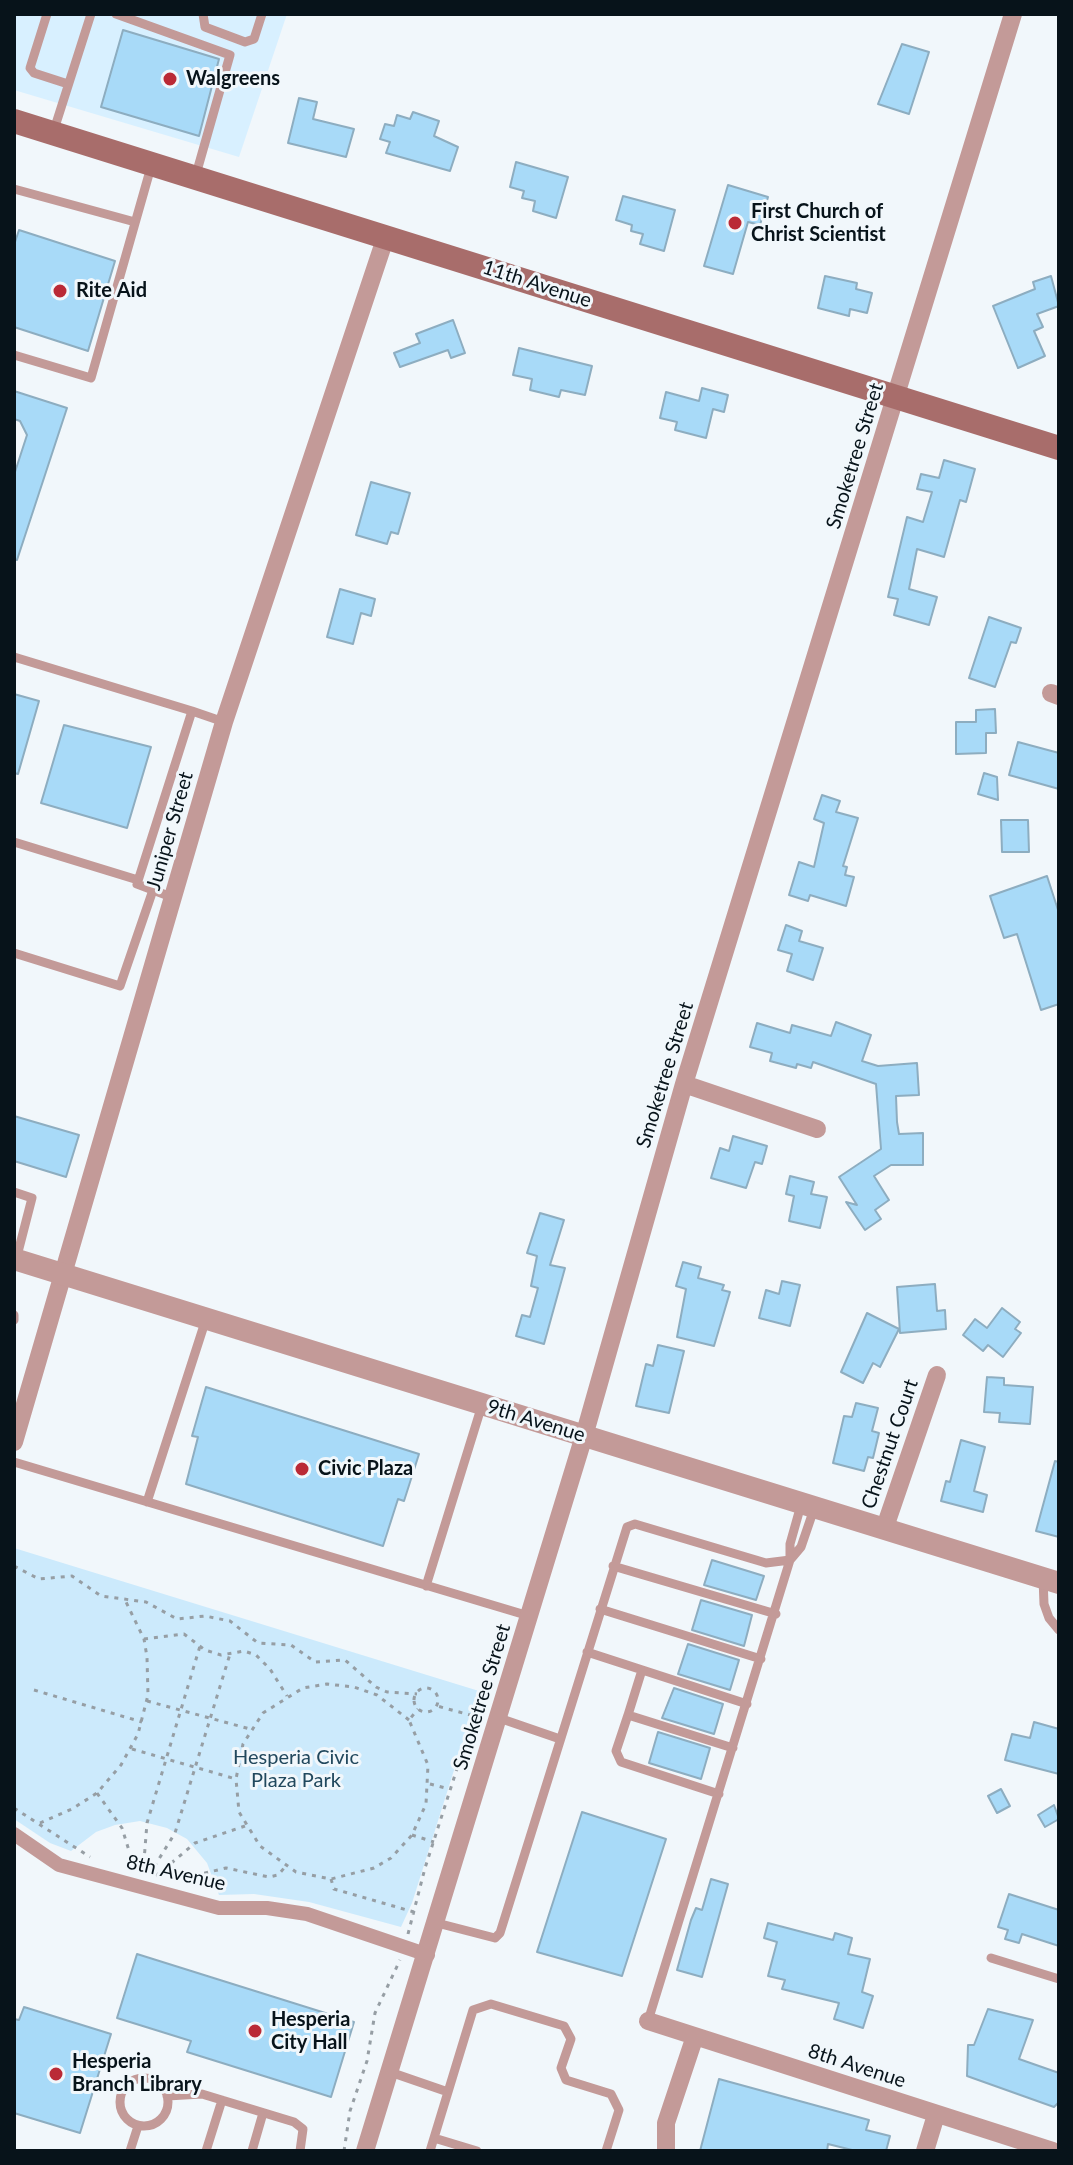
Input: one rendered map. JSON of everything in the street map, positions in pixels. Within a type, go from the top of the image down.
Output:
[{"type":"main road","name":"11th Avenue","points":[[14,121],[1059,448]]},
{"type":"street","name":"Smoketree Street","points":[[365,2151],[428,1955],[584,1436],[684,1084],[1013,14]]},
{"type":"street","name":"Juniper Street","points":[[14,1440],[65,1275],[224,722],[386,236]]},
{"type":"street","points":[[684,1084],[817,1129]]},
{"type":"street","name":"9th Avenue","points":[[15,1260],[885,1527],[1051,1581]]},
{"type":"street","name":"Chestnut Court","points":[[885,1527],[937,1375]]},
{"type":"street","name":"8th Avenue","points":[[14,1834],[59,1865],[141,1889],[219,1908],[267,1908],[307,1914],[428,1955]]},
{"type":"street","name":"8th Avenue","points":[[648,2021],[694,2039],[802,2070],[1053,2151]]},
{"type":"street","points":[[666,2151],[666,2123],[694,2039]]},
{"type":"street","points":[[925,2151],[936,2115]]},
{"type":"lane","points":[[47,14],[30,68],[34,73],[68,84]]},
{"type":"lane","points":[[53,133],[91,14]]},
{"type":"lane","points":[[116,14],[230,55],[195,178]]},
{"type":"lane","points":[[203,14],[205,27],[245,42],[254,39],[262,14]]},
{"type":"lane","points":[[14,355],[91,378],[152,163]]},
{"type":"lane","points":[[14,189],[135,222]]},
{"type":"lane","points":[[14,657],[224,722]]},
{"type":"lane","points":[[174,898],[137,884],[192,711]]},
{"type":"lane","points":[[14,842],[138,880]]},
{"type":"lane","points":[[14,953],[120,986],[153,890]]},
{"type":"lane","points":[[14,1192],[32,1198],[15,1260]]},
{"type":"lane","points":[[147,1502],[206,1319]]},
{"type":"lane","points":[[426,1586],[482,1405]]},
{"type":"lane","points":[[14,1462],[529,1616]]},
{"type":"lane","points":[[648,2021],[776,1614],[790,1560],[790,1544],[809,1504]]},
{"type":"lane","points":[[437,1923],[495,1938],[500,1933],[627,1527],[635,1524],[766,1563],[790,1560]]},
{"type":"lane","points":[[613,1566],[776,1614]]},
{"type":"lane","points":[[1051,1581],[1044,1604],[1059,1630]]},
{"type":"lane","points":[[600,1609],[761,1659]]},
{"type":"lane","points":[[587,1652],[747,1704]]},
{"type":"lane","points":[[642,1670],[616,1751],[621,1762],[719,1794]]},
{"type":"lane","points":[[628,1715],[733,1748]]},
{"type":"lane","points":[[499,1718],[560,1739]]},
{"type":"lane","points":[[991,1958],[1059,1979]]},
{"type":"lane","points":[[430,2151],[473,2010],[491,2004],[564,2026],[571,2039],[561,2068],[566,2080],[611,2094],[619,2110],[606,2151]]},
{"type":"lane","points":[[390,2072],[448,2092]]},
{"type":"lane","points":[[152,2079],[167,2096],[164,2116],[152,2125],[138,2126],[126,2119],[119,2105],[129,2083],[152,2079]]},
{"type":"lane","points":[[167,2096],[190,2093],[294,2122],[303,2129],[300,2151]]},
{"type":"lane","points":[[206,2151],[222,2100]]},
{"type":"lane","points":[[252,2151],[263,2113]]},
{"type":"lane","points":[[130,2151],[138,2126]]},
{"type":"lane","points":[[434,2138],[477,2151]]},
{"type":"path","points":[[14,1566],[39,1579],[72,1576],[101,1596],[126,1602],[146,1602],[177,1619],[205,1616],[230,1621],[258,1643],[291,1645],[315,1662],[345,1660],[376,1687],[387,1692],[417,1694],[430,1689],[436,1694],[437,1706]]},
{"type":"path","points":[[40,1823],[72,1809],[97,1793],[131,1749],[142,1722],[148,1675],[144,1639],[126,1602]]},
{"type":"path","points":[[144,1639],[184,1634],[200,1646],[230,1654],[244,1651],[256,1655],[287,1696]]},
{"type":"path","points":[[141,1889],[147,1823],[200,1646]]},
{"type":"path","points":[[141,1889],[175,1833],[230,1654]]},
{"type":"path","points":[[327,1684],[354,1687],[377,1695],[409,1720],[421,1743],[430,1784],[420,1822],[391,1858],[374,1868],[331,1879],[285,1867],[260,1846],[245,1826],[239,1812],[236,1779],[250,1729],[263,1713],[287,1696],[303,1688],[327,1684]]},
{"type":"path","points":[[34,1690],[142,1722]]},
{"type":"path","points":[[409,1720],[418,1709],[417,1694]]},
{"type":"path","points":[[147,1701],[250,1729]]},
{"type":"path","points":[[418,1709],[428,1712],[437,1706],[474,1716]]},
{"type":"path","points":[[131,1749],[236,1779]]},
{"type":"path","points":[[430,1784],[450,1790]]},
{"type":"path","points":[[97,1793],[122,1828],[141,1889]]},
{"type":"path","points":[[14,1808],[93,1859]]},
{"type":"path","points":[[141,1889],[195,1843],[245,1826]]},
{"type":"path","points":[[412,1835],[434,1842]]},
{"type":"path","points":[[141,1889],[213,1870],[240,1869],[269,1877],[278,1875],[285,1867]]},
{"type":"path","points":[[331,1879],[334,1889],[414,1912]]},
{"type":"shaded area","points":[[16,14],[287,14],[239,157],[14,90]]},
{"type":"green space","name":"Hesperia Civic Plaza Park","points":[[14,1548],[479,1691],[412,1903],[401,1927],[309,1902],[254,1894],[219,1895],[207,1863],[187,1839],[167,1828],[140,1821],[115,1825],[96,1832],[71,1851],[50,1843],[14,1819]]},
{"type":"building","name":"Walgreens","points":[[123,30],[219,59],[199,136],[101,107]]},
{"type":"building","points":[[902,44],[929,52],[909,114],[878,104]]},
{"type":"building","points":[[299,98],[317,102],[313,119],[354,129],[346,157],[288,143]]},
{"type":"building","points":[[413,112],[439,121],[434,136],[458,147],[450,171],[386,153],[390,142],[380,139],[385,124],[394,126],[397,115],[410,119]]},
{"type":"building","points":[[516,162],[568,177],[556,218],[533,211],[535,201],[522,198],[524,191],[510,187]]},
{"type":"building","points":[[728,185],[768,197],[760,225],[748,222],[733,274],[704,266]]},
{"type":"building","points":[[623,196],[675,210],[664,251],[640,244],[643,234],[631,231],[632,225],[616,220]]},
{"type":"building","name":"Rite Aid","points":[[19,230],[115,261],[88,351],[14,327],[14,245]]},
{"type":"building","points":[[825,276],[857,283],[856,289],[872,293],[867,313],[850,309],[849,316],[818,308]]},
{"type":"building","points":[[1051,276],[1059,306],[1037,314],[1043,327],[1034,331],[1045,356],[1018,368],[993,306],[1035,289],[1033,282]]},
{"type":"building","points":[[453,320],[465,353],[451,358],[448,350],[400,367],[394,353],[420,343],[416,334]]},
{"type":"building","points":[[519,348],[592,366],[585,395],[561,390],[559,397],[530,390],[532,379],[513,375]]},
{"type":"building","points":[[702,388],[728,395],[724,412],[713,409],[706,438],[675,430],[677,422],[660,418],[666,392],[699,401]]},
{"type":"building","points":[[14,391],[67,408],[17,560],[14,559],[14,475],[27,435],[20,421],[14,419]]},
{"type":"building","points":[[944,460],[975,469],[966,502],[960,500],[944,557],[917,549],[909,589],[937,597],[929,625],[894,615],[898,599],[888,597],[907,517],[923,522],[932,492],[917,489],[921,474],[939,478]]},
{"type":"building","points":[[371,482],[410,493],[398,534],[391,532],[387,544],[356,535]]},
{"type":"building","points":[[340,589],[375,599],[371,616],[361,613],[353,644],[327,637]]},
{"type":"building","points":[[989,617],[1021,628],[1016,643],[1011,642],[995,687],[969,678]]},
{"type":"building","points":[[14,694],[39,701],[18,774],[14,773]]},
{"type":"building","points":[[995,709],[996,733],[986,733],[986,753],[956,754],[956,722],[976,722],[976,710]]},
{"type":"building","points":[[64,725],[151,747],[127,828],[41,803]]},
{"type":"building","points":[[1018,742],[1059,753],[1059,789],[1009,775]]},
{"type":"building","points":[[984,773],[997,777],[998,800],[978,794]]},
{"type":"building","points":[[822,795],[840,801],[836,812],[858,818],[843,866],[847,867],[845,875],[854,877],[846,906],[810,895],[808,901],[789,895],[799,862],[814,867],[824,823],[814,819]]},
{"type":"building","points":[[1001,820],[1028,820],[1029,852],[1002,852]]},
{"type":"building","points":[[1047,876],[1059,913],[1059,1004],[1041,1010],[1017,934],[1004,938],[990,896]]},
{"type":"building","points":[[786,925],[802,931],[799,941],[823,948],[813,980],[787,971],[792,954],[778,950]]},
{"type":"building","points":[[836,1022],[871,1035],[862,1061],[878,1066],[917,1063],[919,1095],[896,1096],[897,1122],[899,1134],[923,1133],[923,1165],[891,1165],[874,1176],[889,1200],[875,1210],[881,1219],[865,1230],[846,1202],[857,1205],[839,1177],[881,1149],[876,1084],[813,1062],[811,1068],[797,1064],[796,1068],[770,1061],[772,1053],[750,1047],[757,1023],[790,1033],[792,1025],[831,1036]]},
{"type":"building","points":[[14,1116],[79,1135],[66,1177],[14,1161]]},
{"type":"building","points":[[733,1136],[767,1146],[762,1164],[755,1162],[746,1188],[711,1178],[720,1148],[729,1151]]},
{"type":"building","points":[[790,1176],[814,1182],[811,1194],[827,1197],[820,1228],[789,1221],[794,1196],[786,1194]]},
{"type":"building","points":[[540,1213],[564,1220],[550,1265],[565,1268],[544,1344],[516,1336],[522,1315],[530,1317],[538,1288],[531,1286],[537,1256],[527,1253]]},
{"type":"building","points":[[683,1262],[701,1267],[698,1278],[724,1285],[722,1290],[730,1292],[714,1346],[677,1337],[686,1289],[676,1286]]},
{"type":"building","points":[[782,1281],[800,1285],[790,1326],[759,1318],[766,1290],[779,1294]]},
{"type":"building","points":[[935,1284],[937,1311],[945,1310],[946,1329],[900,1333],[897,1287]]},
{"type":"building","points":[[1002,1308],[1020,1322],[1015,1329],[1021,1333],[1003,1357],[988,1345],[983,1351],[963,1335],[975,1319],[987,1328]]},
{"type":"building","points":[[867,1313],[899,1329],[880,1367],[873,1363],[863,1383],[841,1372]]},
{"type":"building","points":[[658,1345],[684,1351],[669,1413],[636,1406],[646,1364],[653,1366]]},
{"type":"building","points":[[987,1377],[1004,1378],[1004,1385],[1033,1387],[1030,1424],[999,1422],[1000,1413],[984,1412]]},
{"type":"building","name":"Civic Plaza","points":[[206,1387],[419,1454],[404,1501],[398,1499],[383,1546],[186,1484],[198,1437],[192,1436]]},
{"type":"building","points":[[856,1403],[878,1408],[872,1431],[879,1433],[873,1458],[868,1457],[864,1471],[833,1463],[844,1416],[852,1417]]},
{"type":"building","points":[[961,1440],[985,1447],[974,1491],[987,1495],[983,1512],[941,1501],[946,1481],[950,1482]]},
{"type":"building","points":[[1055,1461],[1059,1462],[1059,1537],[1036,1531]]},
{"type":"building","points":[[712,1560],[764,1576],[756,1600],[704,1585]]},
{"type":"building","points":[[701,1600],[752,1615],[744,1646],[692,1630]]},
{"type":"building","points":[[688,1644],[739,1660],[730,1690],[678,1674]]},
{"type":"building","points":[[674,1688],[723,1704],[714,1734],[662,1718]]},
{"type":"building","points":[[1034,1722],[1059,1729],[1059,1774],[1005,1760],[1012,1734],[1030,1738]]},
{"type":"building","points":[[658,1732],[710,1748],[701,1779],[649,1763]]},
{"type":"building","points":[[1001,1789],[1010,1806],[997,1813],[988,1796]]},
{"type":"building","points":[[1054,1805],[1059,1819],[1045,1827],[1038,1815]]},
{"type":"building","points":[[582,1812],[666,1839],[622,1976],[537,1952]]},
{"type":"building","points":[[711,1879],[728,1884],[702,1977],[677,1970],[691,1920],[696,1908],[702,1910]]},
{"type":"building","points":[[1009,1894],[1059,1910],[1059,1946],[1022,1934],[1019,1943],[1005,1939],[1008,1930],[998,1927]]},
{"type":"building","points":[[768,1923],[833,1940],[835,1933],[852,1938],[848,1954],[870,1959],[862,1992],[873,1996],[863,2028],[834,2019],[839,2003],[782,1989],[785,1980],[768,1976],[777,1942],[764,1938]]},
{"type":"building","name":"Hesperia City Hall","points":[[137,1954],[354,2022],[331,2097],[187,2052],[191,2041],[117,2018]]},
{"type":"building","name":"Hesperia Branch Library","points":[[24,2007],[111,2034],[80,2133],[14,2113],[14,2019],[19,2020]]},
{"type":"building","points":[[988,2009],[1033,2020],[1019,2059],[1059,2073],[1059,2102],[1054,2107],[967,2076],[968,2045],[974,2045]]},
{"type":"building","points":[[719,2079],[869,2120],[866,2130],[890,2136],[886,2151],[856,2151],[828,2144],[827,2151],[700,2151]]},
{"type":"place","name":"Walgreens","points":[[170,79]]},
{"type":"place","name":"First Church of Christ Scientist","points":[[735,223]]},
{"type":"place","name":"Rite Aid","points":[[60,291]]},
{"type":"place","name":"Civic Plaza","points":[[302,1469]]},
{"type":"place","name":"Hesperia City Hall","points":[[255,2031]]},
{"type":"place","name":"Hesperia Branch Library","points":[[56,2074]]}]
